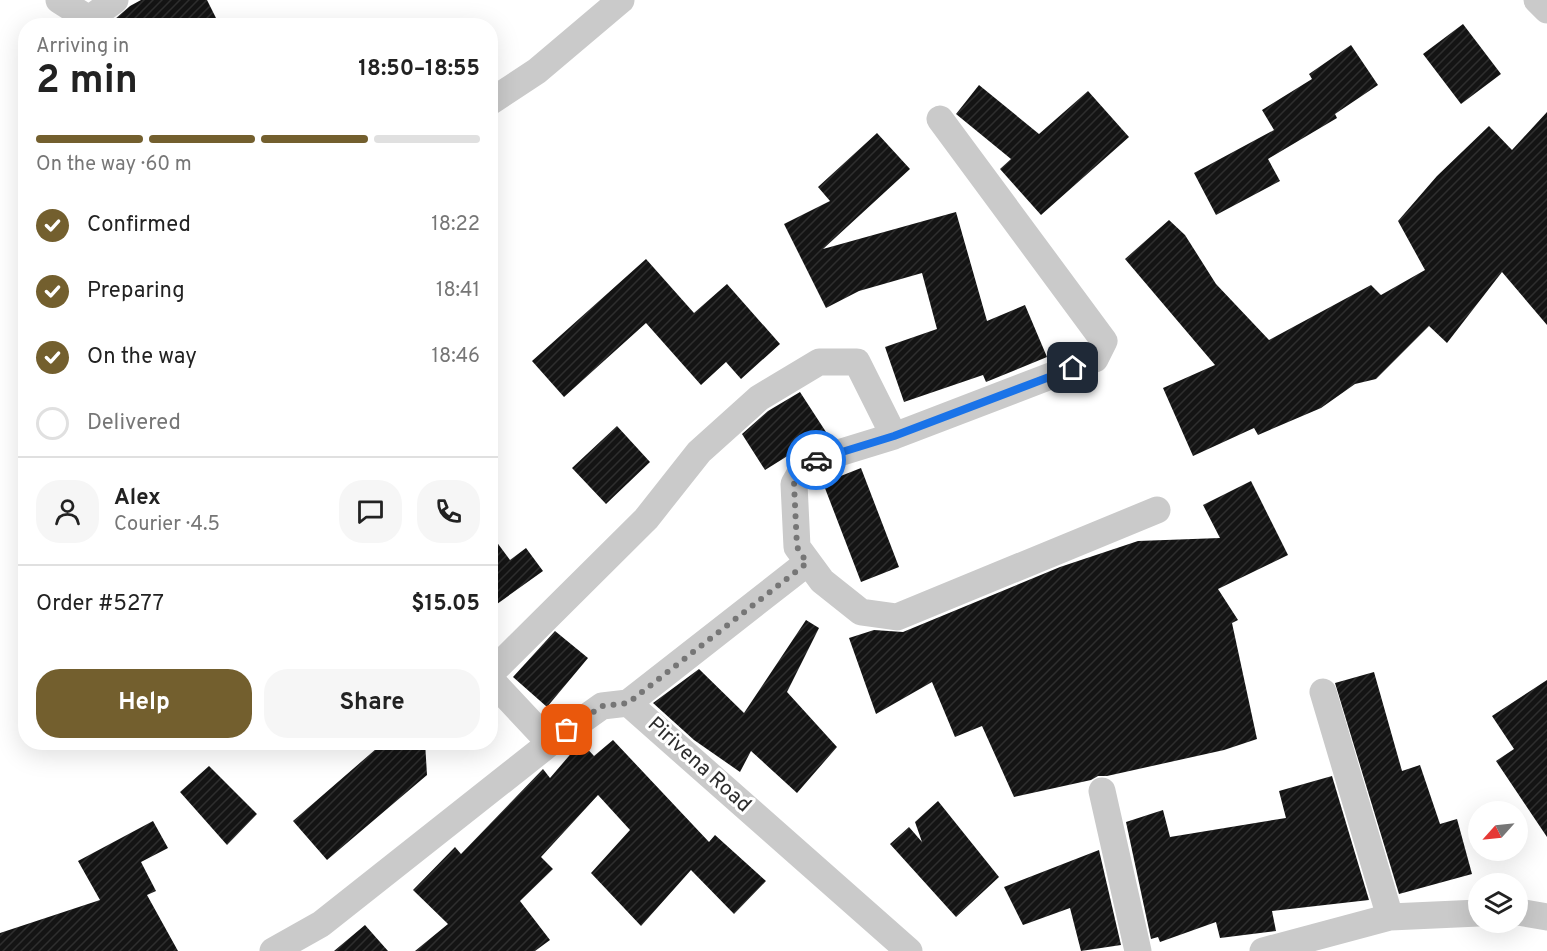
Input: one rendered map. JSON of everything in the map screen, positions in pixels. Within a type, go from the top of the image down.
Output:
[{"type":"street","points":[[59,0],[84,18]]},
{"type":"street","points":[[95,18],[115,0]]},
{"type":"street","points":[[498,97],[537,71],[621,0]]},
{"type":"street","points":[[1537,0],[1547,10]]},
{"type":"street","points":[[940,119],[1104,341],[1095,359],[894,436],[806,463],[794,484],[797,547],[822,580],[861,612],[897,617],[1157,510]]},
{"type":"street","points":[[498,666],[646,519],[699,452],[759,398],[819,362],[857,362],[894,436]]},
{"type":"street","points":[[628,703],[807,563]]},
{"type":"street","points":[[498,688],[550,743]]},
{"type":"street","points":[[1323,692],[1390,917]]},
{"type":"street","name":"Pirivena Road","points":[[273,951],[321,924],[550,743],[602,706],[628,703],[909,951]]},
{"type":"street","points":[[1102,791],[1138,951]]},
{"type":"street","points":[[1263,951],[1309,945],[1390,917],[1468,913]]},
{"type":"street","points":[[1528,914],[1547,917]]},
{"type":"building","points":[[141,0],[207,0],[216,18],[116,18]]},
{"type":"building","points":[[1463,24],[1501,74],[1461,104],[1423,54]]},
{"type":"building","points":[[1351,45],[1378,85],[1335,114],[1337,118],[1268,159],[1280,181],[1216,215],[1194,173],[1274,130],[1262,110],[1312,79],[1309,74]]},
{"type":"building","points":[[979,85],[1039,134],[1088,91],[1129,137],[1041,215],[1000,169],[1011,159],[956,114]]},
{"type":"building","points":[[1547,112],[1547,325],[1502,272],[1447,343],[1429,326],[1376,379],[1355,384],[1321,408],[1258,435],[1254,428],[1193,456],[1163,388],[1215,365],[1125,259],[1169,220],[1185,235],[1216,284],[1269,340],[1371,285],[1381,295],[1425,270],[1398,221],[1437,176],[1489,126],[1512,150]]},
{"type":"building","points":[[877,133],[910,169],[823,249],[956,212],[987,321],[1025,305],[1047,357],[986,382],[983,375],[904,402],[885,347],[937,329],[922,273],[859,291],[826,308],[784,224],[830,201],[818,187]]},
{"type":"building","points":[[646,259],[694,313],[727,284],[780,344],[741,379],[726,362],[701,385],[646,323],[564,397],[532,361]]},
{"type":"building","points":[[800,392],[826,432],[765,470],[742,434],[768,411]]},
{"type":"building","points":[[617,426],[650,462],[606,504],[572,468]]},
{"type":"building","points":[[861,468],[899,567],[861,582],[823,483]]},
{"type":"building","points":[[1251,481],[1288,555],[1218,589],[1238,620],[1232,623],[1257,739],[1224,750],[1107,776],[1098,776],[1091,780],[1014,797],[982,726],[955,737],[932,682],[876,714],[849,638],[874,630],[903,632],[1060,567],[1138,541],[1220,538],[1203,505]]},
{"type":"building","points":[[498,544],[510,560],[526,548],[543,571],[498,603]]},
{"type":"building","points":[[806,620],[819,628],[787,692],[837,747],[797,793],[751,751],[740,772],[694,740],[653,703],[699,669],[744,713]]},
{"type":"building","points":[[555,631],[588,658],[547,707],[513,677]]},
{"type":"building","points":[[1374,672],[1402,771],[1420,765],[1440,824],[1457,819],[1472,873],[1399,894],[1335,683]]},
{"type":"building","points":[[1547,680],[1547,837],[1528,809],[1528,801],[1523,801],[1496,761],[1514,749],[1492,716]]},
{"type":"building","points":[[613,740],[709,842],[715,835],[766,881],[734,914],[691,870],[641,926],[591,873],[630,830],[598,795],[541,857],[553,869],[520,901],[550,940],[535,951],[415,951],[448,924],[413,890],[455,847],[461,854],[543,769],[550,778],[581,742],[594,756]]},
{"type":"building","points":[[375,750],[425,750],[427,775],[327,860],[293,821]]},
{"type":"building","points":[[209,766],[257,814],[227,845],[180,792]]},
{"type":"building","points":[[1332,776],[1369,900],[1272,911],[1276,931],[1220,938],[1216,922],[1160,942],[1158,937],[1151,939],[1126,822],[1163,810],[1170,837],[1286,818],[1279,791]]},
{"type":"building","points":[[938,801],[999,877],[956,917],[890,844],[909,827],[922,842],[915,822]]},
{"type":"building","points":[[153,821],[168,848],[141,862],[156,891],[147,895],[178,951],[0,951],[0,933],[100,900],[78,861]]},
{"type":"building","points":[[1099,850],[1121,945],[1081,951],[1070,908],[1023,925],[1004,887]]},
{"type":"building","points":[[365,925],[388,951],[334,951]]},
{"type":"way so far","points":[[567,730],[602,706],[628,703],[781,581],[807,563],[797,547],[794,484],[806,463],[816,460]]},
{"type":"route","points":[[816,460],[894,436],[1073,368]]}]
